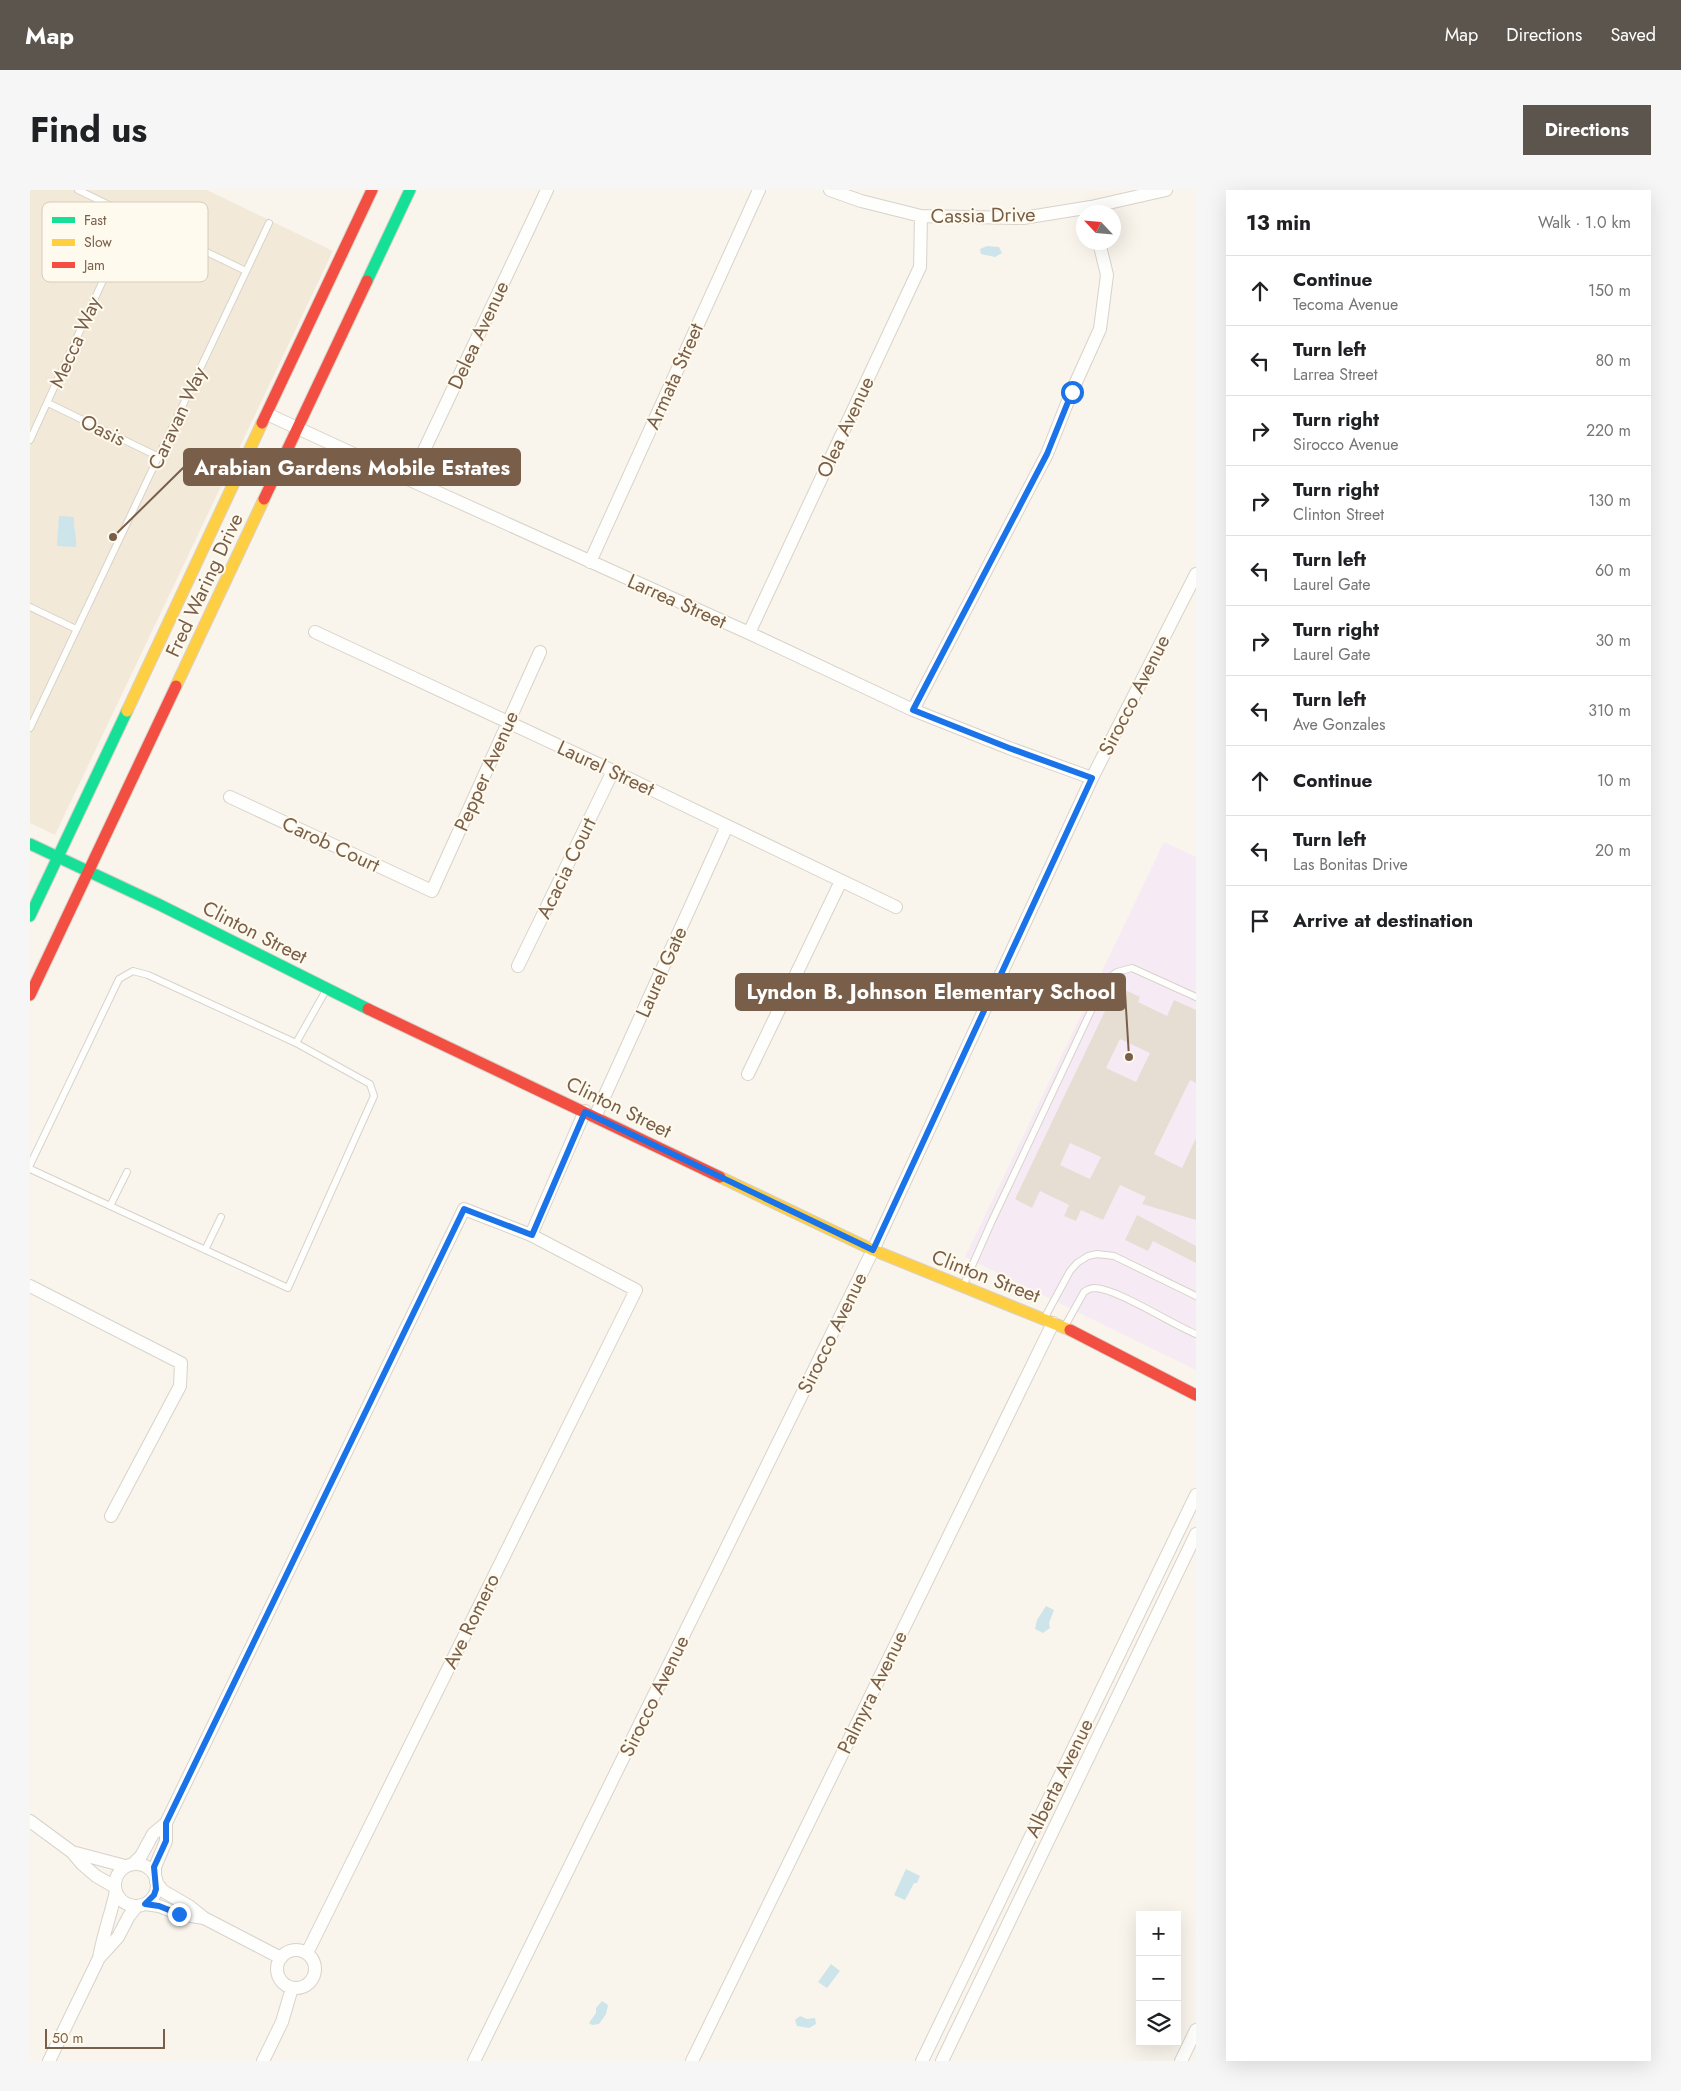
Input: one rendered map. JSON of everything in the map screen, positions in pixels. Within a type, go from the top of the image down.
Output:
[{"type":"main road","name":"Fred Waring Drive","points":[[30,916],[372,190]]},
{"type":"main road","name":"Fred Waring Drive","points":[[30,995],[410,190]]},
{"type":"main road","name":"Clinton Street","points":[[30,844],[160,906],[326,989],[873,1250],[1054,1323],[1196,1395]]},
{"type":"street","name":"Delea Avenue","points":[[410,480],[547,190]]},
{"type":"street","name":"Armata Street","points":[[590,562],[759,190]]},
{"type":"street","name":"Cassia Drive","points":[[830,190],[921,216],[1023,218],[1076,212]]},
{"type":"street","name":"Cassia Drive","points":[[1110,205],[1166,190]]},
{"type":"street","name":"Olea Avenue","points":[[749,633],[920,267],[921,216]]},
{"type":"street","points":[[913,710],[1047,454],[1100,329],[1107,275],[1101,250]]},
{"type":"street","name":"Larrea Street","points":[[267,414],[749,633],[913,710],[1092,778]]},
{"type":"street","name":"Sirocco Avenue","points":[[474,2061],[873,1250],[1092,778],[1196,574]]},
{"type":"street","name":"Laurel Street","points":[[315,632],[613,771],[896,907]]},
{"type":"street","name":"Pepper Avenue","points":[[432,891],[540,652]]},
{"type":"street","name":"Acacia Court","points":[[518,966],[613,771]]},
{"type":"street","name":"Carob Court","points":[[230,797],[432,891]]},
{"type":"street","name":"Laurel Gate","points":[[532,1235],[727,826]]},
{"type":"street","points":[[748,1074],[841,881]]},
{"type":"street","points":[[49,2061],[99,1958],[117,1875],[141,1856],[153,1834],[166,1823],[464,1209],[532,1235]]},
{"type":"street","name":"Ave Romero","points":[[307,1953],[636,1290],[532,1235]]},
{"type":"street","points":[[31,1289],[181,1363],[180,1386],[111,1516]]},
{"type":"street","name":"Palmyra Avenue","points":[[692,2061],[1054,1323]]},
{"type":"street","name":"Alberta Avenue","points":[[922,2061],[1196,1495]]},
{"type":"street","name":"Alberta Avenue","points":[[942,2061],[1196,1534]]},
{"type":"street","points":[[30,1821],[72,1852],[82,1864],[115,1889],[124,1902],[159,1906],[179,1914],[204,1918]]},
{"type":"street","points":[[99,1958],[118,1936],[129,1916],[154,1895],[156,1879],[154,1867],[166,1841],[166,1823]]},
{"type":"street","points":[[72,1852],[129,1865],[146,1866],[163,1891],[190,1906],[204,1918],[281,1958]]},
{"type":"street","points":[[293,1950],[301,1950],[307,1953],[313,1958],[316,1965],[315,1973],[307,1985],[300,1988],[292,1988],[280,1979],[277,1972],[281,1958],[286,1952],[293,1950]]},
{"type":"street","points":[[263,2061],[282,2022],[292,1988]]},
{"type":"street","points":[[1181,2061],[1196,2030]]},
{"type":"lane","points":[[78,190],[102,202]]},
{"type":"lane","name":"Caravan Way","points":[[30,728],[269,223]]},
{"type":"lane","points":[[208,253],[246,271]]},
{"type":"lane","name":"Mecca Way","points":[[30,440],[103,282]]},
{"type":"lane","name":"Oasis","points":[[48,403],[159,457]]},
{"type":"lane","points":[[30,607],[76,629]]},
{"type":"lane","points":[[963,1287],[991,1223],[1105,981],[1117,972],[1132,968],[1196,998]]},
{"type":"lane","points":[[133,971],[148,974],[296,1043],[370,1084],[374,1096],[288,1288],[30,1167],[119,979],[133,971]]},
{"type":"lane","points":[[296,1043],[326,989]]},
{"type":"lane","points":[[110,1206],[127,1172]]},
{"type":"lane","points":[[205,1250],[220,1217]]},
{"type":"lane","points":[[1054,1323],[1070,1271],[1076,1263],[1088,1256],[1097,1254],[1114,1256],[1196,1296]]},
{"type":"lane","points":[[1054,1323],[1084,1292],[1090,1288],[1097,1288],[1117,1295],[1196,1334]]},
{"type":"shaded area","points":[[30,190],[207,190],[333,251],[55,835],[30,823]]},
{"type":"shaded area","points":[[1164,842],[1196,857],[1196,1370],[965,1257]]},
{"type":"water","points":[[987,246],[999,247],[1002,253],[995,257],[981,254],[980,249]]},
{"type":"water","points":[[59,516],[74,517],[76,547],[57,546]]},
{"type":"water","points":[[1046,1606],[1054,1610],[1049,1623],[1050,1628],[1043,1633],[1035,1629],[1037,1620]]},
{"type":"water","points":[[906,1869],[920,1876],[905,1900],[894,1895]]},
{"type":"water","points":[[831,1964],[840,1971],[827,1988],[818,1982]]},
{"type":"water","points":[[602,2001],[608,2005],[606,2014],[599,2024],[592,2025],[589,2023],[596,2013],[596,2008]]},
{"type":"water","points":[[800,2016],[807,2019],[815,2018],[816,2024],[809,2028],[797,2026],[795,2020]]},
{"type":"building","points":[[1117,986],[1140,997],[1138,1002],[1167,1016],[1174,1000],[1196,1010],[1196,1083],[1190,1080],[1154,1154],[1182,1168],[1196,1138],[1196,1220],[1142,1204],[1146,1197],[1120,1185],[1103,1220],[1081,1210],[1076,1221],[1064,1216],[1069,1205],[1040,1191],[1032,1208],[1015,1199]],"holes":[[[1120,1039],[1150,1053],[1136,1082],[1106,1068]],[[1070,1143],[1101,1157],[1090,1179],[1060,1165]]]},
{"type":"building","points":[[1137,1215],[1196,1246],[1196,1263],[1153,1241],[1148,1251],[1125,1240]]},
{"type":"traffic: fast","points":[[367,281],[410,190]]},
{"type":"traffic: fast","points":[[30,916],[127,711]]},
{"type":"traffic: fast","points":[[30,844],[160,905],[368,1009]]},
{"type":"traffic: slow","points":[[127,711],[262,423]]},
{"type":"traffic: slow","points":[[176,686],[264,499]]},
{"type":"traffic: slow","points":[[720,1177],[873,1250],[1070,1330]]},
{"type":"traffic: jam","points":[[262,423],[372,190]]},
{"type":"traffic: jam","points":[[264,499],[367,281]]},
{"type":"traffic: jam","points":[[30,995],[176,686]]},
{"type":"traffic: jam","points":[[368,1009],[720,1177]]},
{"type":"traffic: jam","points":[[1070,1330],[1196,1395]]},
{"type":"place","name":"Arabian Gardens Mobile Estates","points":[[113,537]]},
{"type":"place","name":"Lyndon B. Johnson Elementary School","points":[[1129,1057]]},
{"type":"route","points":[[179,1914],[159,1906],[145,1904],[154,1895],[156,1889],[154,1867],[166,1841],[166,1823],[464,1209],[532,1235],[585,1112],[873,1250],[1092,778],[913,710],[1047,454],[1072,392]]}]
